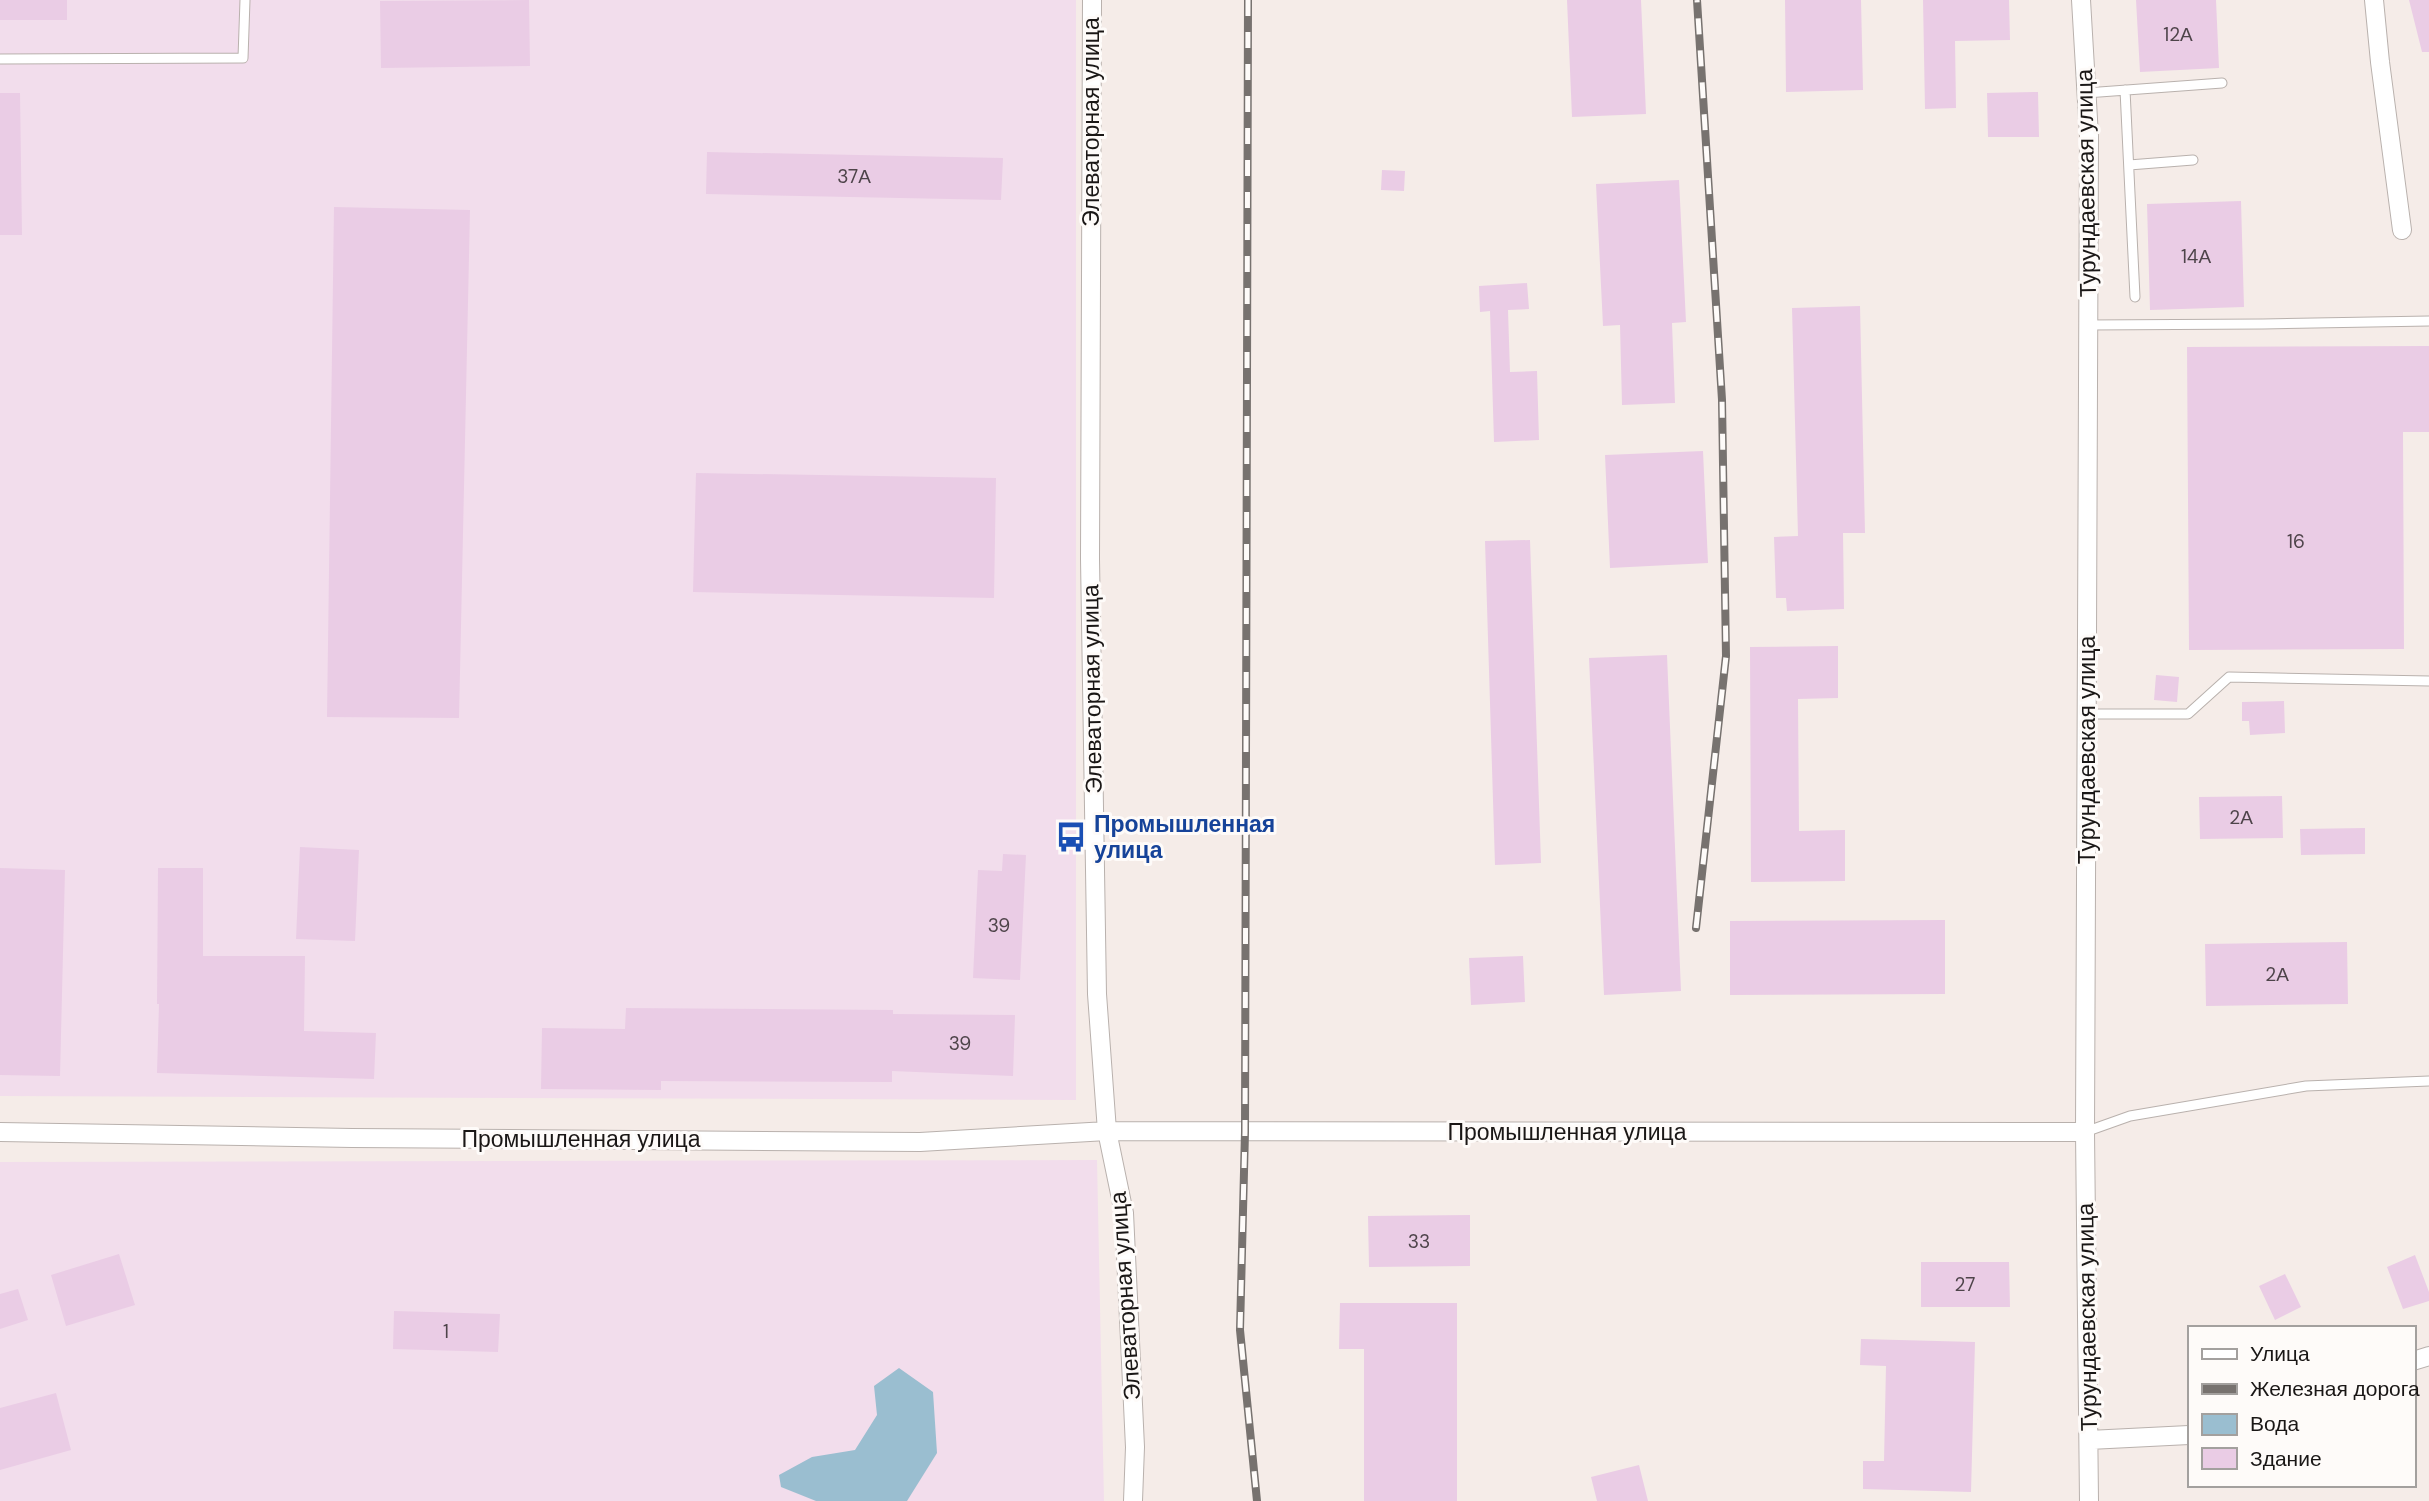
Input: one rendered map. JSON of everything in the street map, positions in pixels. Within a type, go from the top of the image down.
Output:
[{"type":"street","name":"Элеваторная улица","points":[[1092,0],[1090,572],[1097,994],[1107,1132],[1124,1213],[1135,1447],[1133,1501]]},
{"type":"street","name":"Турундаевская улица","points":[[2081,0],[2089,136],[2085,1132],[2089,1501]]},
{"type":"street","points":[[2374,0],[2402,230]]},
{"type":"street","name":"Промышленная улица","points":[[0,1132],[352,1139],[920,1142],[1107,1132],[2085,1132]]},
{"type":"street","points":[[2089,1440],[2188,1434]]},
{"type":"lane","points":[[0,59],[243,58],[245,0]]},
{"type":"lane","points":[[2086,93],[2222,83]]},
{"type":"lane","points":[[2125,90],[2135,297]]},
{"type":"lane","points":[[2129,165],[2193,160]]},
{"type":"lane","points":[[2088,324],[2429,321]]},
{"type":"lane","points":[[2087,714],[2189,714],[2229,677],[2429,681]]},
{"type":"lane","points":[[2085,1132],[2130,1116],[2306,1086],[2429,1081]]},
{"type":"shaded area","points":[[0,0],[1076,0],[1076,1100],[0,1096]]},
{"type":"shaded area","points":[[1097,1160],[1104,1501],[0,1501],[0,1162]]},
{"type":"water","points":[[899,1368],[933,1392],[937,1453],[907,1501],[816,1501],[781,1487],[779,1475],[812,1457],[855,1450],[877,1415],[874,1386]]},
{"type":"building","points":[[0,0],[67,0],[67,20],[0,20]]},
{"type":"building","points":[[529,0],[530,66],[381,68],[380,1]]},
{"type":"building","points":[[1567,0],[1641,0],[1646,114],[1572,117]]},
{"type":"building","points":[[1785,0],[1861,0],[1863,90],[1786,92]]},
{"type":"building","points":[[1923,0],[2009,0],[2010,40],[1955,41],[1956,108],[1925,109]]},
{"type":"building","points":[[2136,0],[2216,0],[2219,68],[2140,72]]},
{"type":"building","points":[[2409,0],[2429,0],[2429,52],[2422,52]]},
{"type":"building","points":[[2038,92],[2039,137],[1988,137],[1987,93]]},
{"type":"building","points":[[0,93],[20,93],[22,235],[0,235]]},
{"type":"building","points":[[707,152],[1003,158],[1001,200],[706,194]]},
{"type":"building","points":[[1382,170],[1405,171],[1404,191],[1381,190]]},
{"type":"building","points":[[1679,180],[1686,322],[1672,323],[1675,403],[1622,405],[1620,325],[1603,326],[1596,184]]},
{"type":"building","points":[[2241,201],[2244,307],[2150,310],[2147,204]]},
{"type":"building","points":[[334,207],[470,210],[459,718],[327,717]]},
{"type":"building","points":[[1527,283],[1529,309],[1508,310],[1510,372],[1537,371],[1539,440],[1494,442],[1490,311],[1480,312],[1479,286]]},
{"type":"building","points":[[1860,306],[1865,533],[1843,533],[1844,609],[1787,611],[1786,598],[1776,598],[1774,537],[1798,536],[1792,308]]},
{"type":"building","points":[[2429,346],[2429,432],[2403,432],[2404,649],[2189,650],[2187,347]]},
{"type":"building","points":[[1703,451],[1708,563],[1610,568],[1605,455]]},
{"type":"building","points":[[696,473],[996,478],[994,598],[693,592]]},
{"type":"building","points":[[1530,540],[1541,863],[1495,865],[1485,541]]},
{"type":"building","points":[[1838,646],[1838,698],[1798,699],[1799,831],[1845,830],[1845,881],[1751,882],[1750,647]]},
{"type":"building","points":[[1667,655],[1681,991],[1604,995],[1589,658]]},
{"type":"building","points":[[2156,675],[2179,677],[2177,702],[2154,700]]},
{"type":"building","points":[[2284,701],[2285,733],[2250,735],[2249,721],[2242,721],[2242,702]]},
{"type":"building","points":[[2282,796],[2283,838],[2200,839],[2199,797]]},
{"type":"building","points":[[2365,828],[2365,854],[2301,855],[2300,829]]},
{"type":"building","points":[[300,847],[359,850],[355,941],[296,939]]},
{"type":"building","points":[[1003,854],[1026,855],[1020,980],[973,978],[978,870],[1002,871]]},
{"type":"building","points":[[0,868],[65,870],[60,1076],[0,1075]]},
{"type":"building","points":[[158,868],[203,868],[203,956],[305,956],[304,1031],[376,1033],[374,1079],[157,1073]]},
{"type":"building","points":[[1945,920],[1945,994],[1730,995],[1730,921]]},
{"type":"building","points":[[2347,942],[2348,1004],[2206,1006],[2205,944]]},
{"type":"building","points":[[1523,956],[1525,1002],[1471,1005],[1469,958]]},
{"type":"building","points":[[626,1008],[893,1010],[893,1014],[1015,1015],[1013,1076],[892,1071],[892,1082],[661,1081],[661,1090],[541,1089],[542,1028],[625,1029]]},
{"type":"building","points":[[1470,1215],[1470,1266],[1369,1267],[1368,1216]]},
{"type":"building","points":[[119,1254],[135,1305],[66,1326],[51,1275]]},
{"type":"building","points":[[2415,1255],[2429,1292],[2429,1301],[2403,1309],[2387,1267]]},
{"type":"building","points":[[1921,1262],[2009,1262],[2010,1307],[1921,1307]]},
{"type":"building","points":[[2285,1274],[2301,1307],[2275,1320],[2259,1286]]},
{"type":"building","points":[[18,1289],[28,1320],[0,1329],[0,1294]]},
{"type":"building","points":[[1340,1303],[1457,1303],[1457,1501],[1364,1501],[1364,1349],[1339,1349]]},
{"type":"building","points":[[394,1311],[500,1314],[498,1352],[393,1349]]},
{"type":"building","points":[[1861,1339],[1975,1342],[1971,1492],[1863,1489],[1863,1461],[1884,1461],[1886,1366],[1860,1365]]},
{"type":"building","points":[[56,1393],[71,1450],[0,1470],[0,1408]]},
{"type":"building","points":[[1639,1465],[1648,1501],[1597,1501],[1591,1477]]},
{"type":"railway","points":[[1248,0],[1245,1132],[1240,1330],[1257,1501]]},
{"type":"railway","points":[[1696,928],[1726,656],[1722,400],[1697,0]]},
{"type":"place","name":"Промышленная улица","points":[[1071,837]]}]
